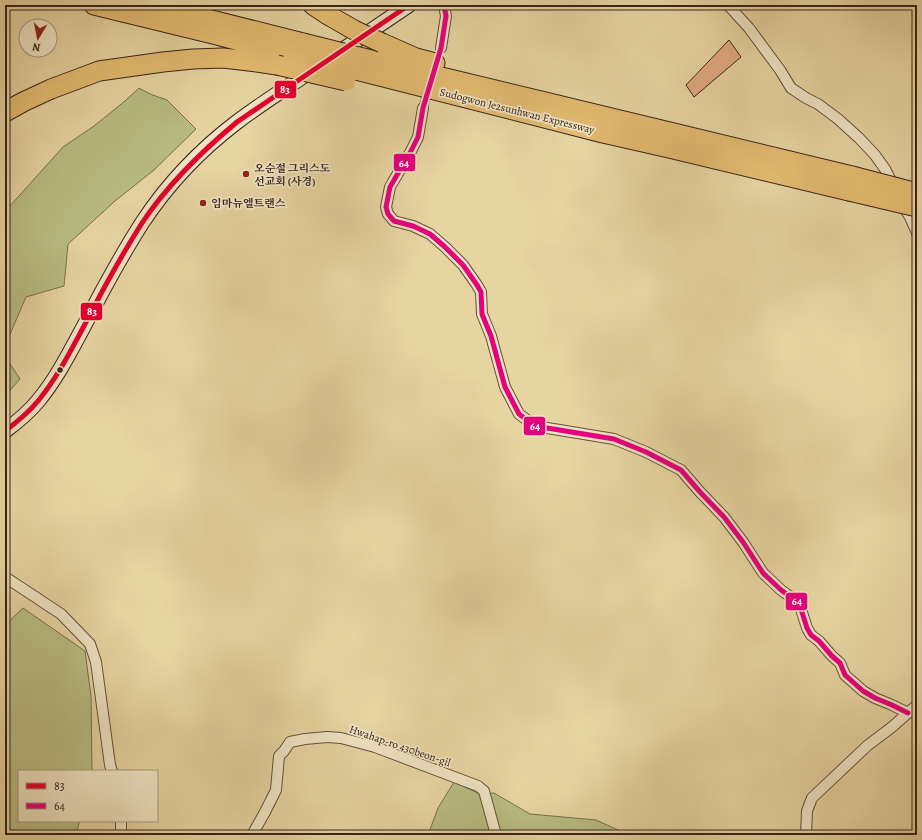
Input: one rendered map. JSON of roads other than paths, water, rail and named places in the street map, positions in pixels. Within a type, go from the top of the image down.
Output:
[{"type":"highway","name":"Sudogwon Je2sunhwan Expressway","points":[[94,5],[213,34],[298,49]]},
{"type":"highway","name":"Sudogwon Je2sunhwan Expressway","points":[[152,5],[298,49],[356,70],[431,101],[485,113],[603,134],[850,184],[917,193]]},
{"type":"highway","points":[[320,10],[354,30],[416,58],[711,142]]},
{"type":"highway","points":[[5,112],[51,89],[99,71],[163,62],[193,59],[229,59],[277,65],[356,70]]},
{"type":"highway","name":"Sudogwon Je2sunhwan Expressway","points":[[356,70],[711,142],[850,184],[917,207]]},
{"type":"street","points":[[5,431],[29,412],[48,388],[69,354],[142,224],[167,189],[189,165],[205,149],[237,122],[409,5]]},
{"type":"street","points":[[441,48],[446,16],[444,5]]},
{"type":"street","points":[[728,5],[749,28],[780,70],[791,88],[818,104],[838,119],[875,155],[885,169],[901,205],[910,217],[917,232]]},
{"type":"street","points":[[423,108],[418,137],[390,187],[386,207],[388,214],[394,220],[413,226],[430,234],[445,246],[463,265],[477,285],[481,292],[482,314],[491,336],[505,387],[518,414],[535,426],[614,439],[646,452],[681,470],[724,517],[743,542],[763,573],[781,590],[799,603],[807,628],[811,635],[840,663],[845,675],[863,692],[908,713]]},
{"type":"street","points":[[5,578],[61,614],[90,644],[96,662],[112,770]]},
{"type":"street","points":[[806,835],[807,811],[812,798],[867,746],[917,705]]},
{"type":"street","name":"Hwahap-ro 430beon-gil","points":[[252,835],[276,790],[279,756],[290,742],[305,739],[326,738],[341,738],[375,747],[478,786],[484,791],[496,835]]},
{"type":"street","points":[[121,822],[121,835]]},
{"type":"tunnel","points":[[423,108],[430,84]]},
{"type":"place","name":"오순절 그리스도 선교회 (사경)","points":[[246,174]]},
{"type":"place","name":"임마뉴엘트랜스","points":[[203,203]]}]
